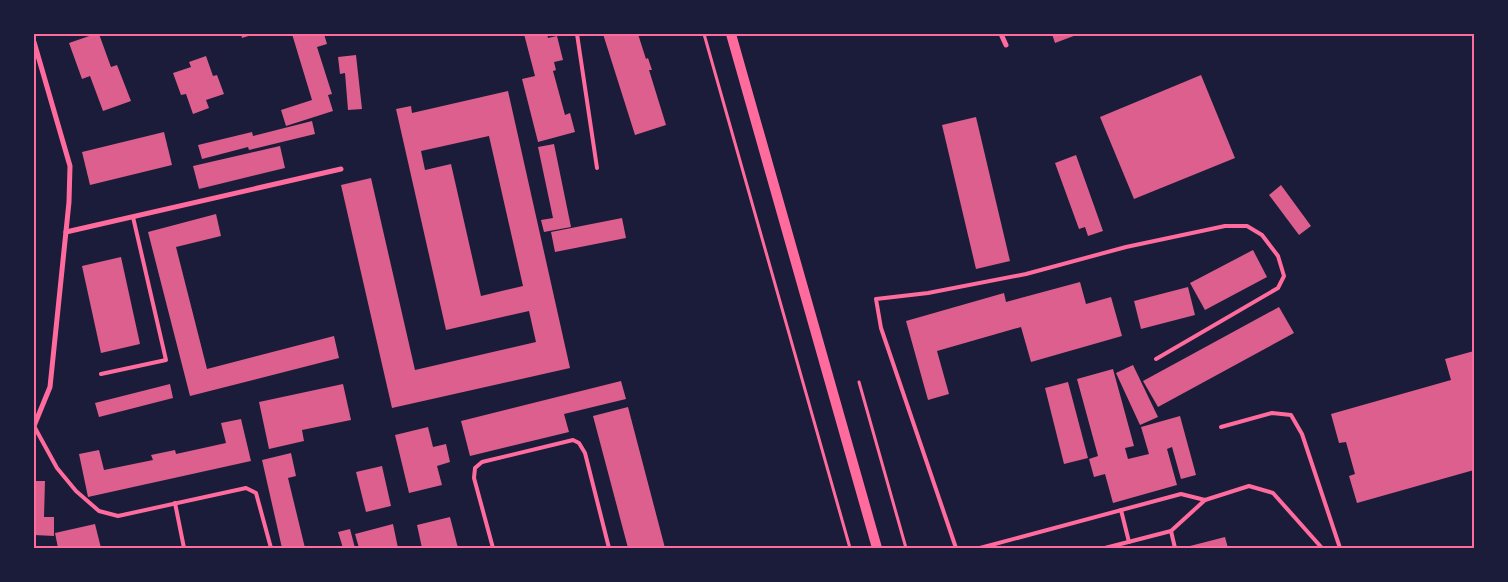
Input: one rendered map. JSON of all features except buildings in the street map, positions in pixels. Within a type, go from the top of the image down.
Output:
[{"type":"main road","points":[[731,34],[878,548]]},
{"type":"street","points":[[1001,34],[1006,44]]},
{"type":"street","points":[[34,42],[70,166],[69,202],[50,387],[34,426]]},
{"type":"street","points":[[66,232],[340,169]]},
{"type":"lane","points":[[578,34],[597,168]]},
{"type":"lane","points":[[101,374],[166,360],[132,216]]},
{"type":"lane","points":[[956,548],[881,328],[876,299],[928,293],[1026,274],[1126,247],[1225,226],[1247,226],[1262,235],[1278,256],[1284,276],[1278,288],[1156,359]]},
{"type":"lane","points":[[1221,426],[1272,413],[1291,415],[1302,434],[1340,548]]},
{"type":"lane","points":[[34,426],[57,468],[76,491],[99,511],[118,516],[246,488],[256,493],[271,548]]},
{"type":"lane","points":[[493,548],[474,478],[475,468],[482,462],[573,440],[579,443],[585,453],[609,548]]},
{"type":"lane","points":[[1105,548],[1171,531],[1205,500],[1249,486],[1273,493],[1322,548]]},
{"type":"lane","points":[[980,548],[1181,494],[1205,500]]},
{"type":"lane","points":[[175,503],[184,548]]},
{"type":"lane","points":[[1121,510],[1129,542]]},
{"type":"lane","points":[[1171,531],[1176,548]]},
{"type":"path","points":[[704,34],[850,548]]},
{"type":"path","points":[[859,382],[906,548]]}]
